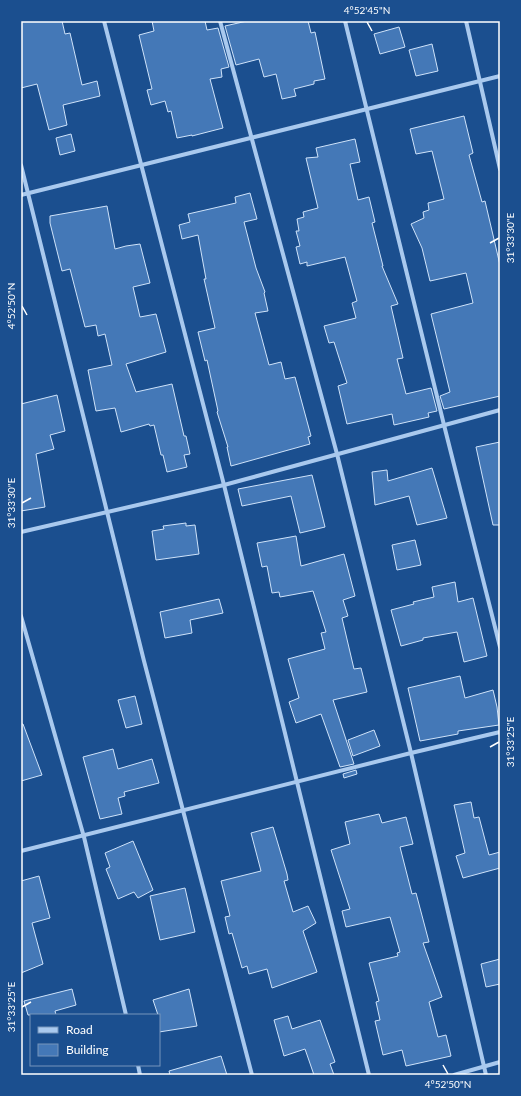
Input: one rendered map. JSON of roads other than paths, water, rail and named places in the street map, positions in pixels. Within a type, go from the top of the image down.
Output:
[{"type":"street","points":[[104,21],[224,485],[296,783],[369,1075]]},
{"type":"street","points":[[220,21],[337,454],[411,753],[486,1075]]},
{"type":"street","points":[[345,21],[500,647]]},
{"type":"street","points":[[466,21],[500,169]]},
{"type":"street","points":[[21,195],[500,76]]},
{"type":"street","points":[[21,165],[144,660],[252,1075]]},
{"type":"street","points":[[21,532],[224,485],[500,410]]},
{"type":"street","points":[[21,616],[84,836],[126,1014]]},
{"type":"street","points":[[21,852],[411,753],[500,732]]},
{"type":"street","points":[[454,1075],[500,1062]]}]
